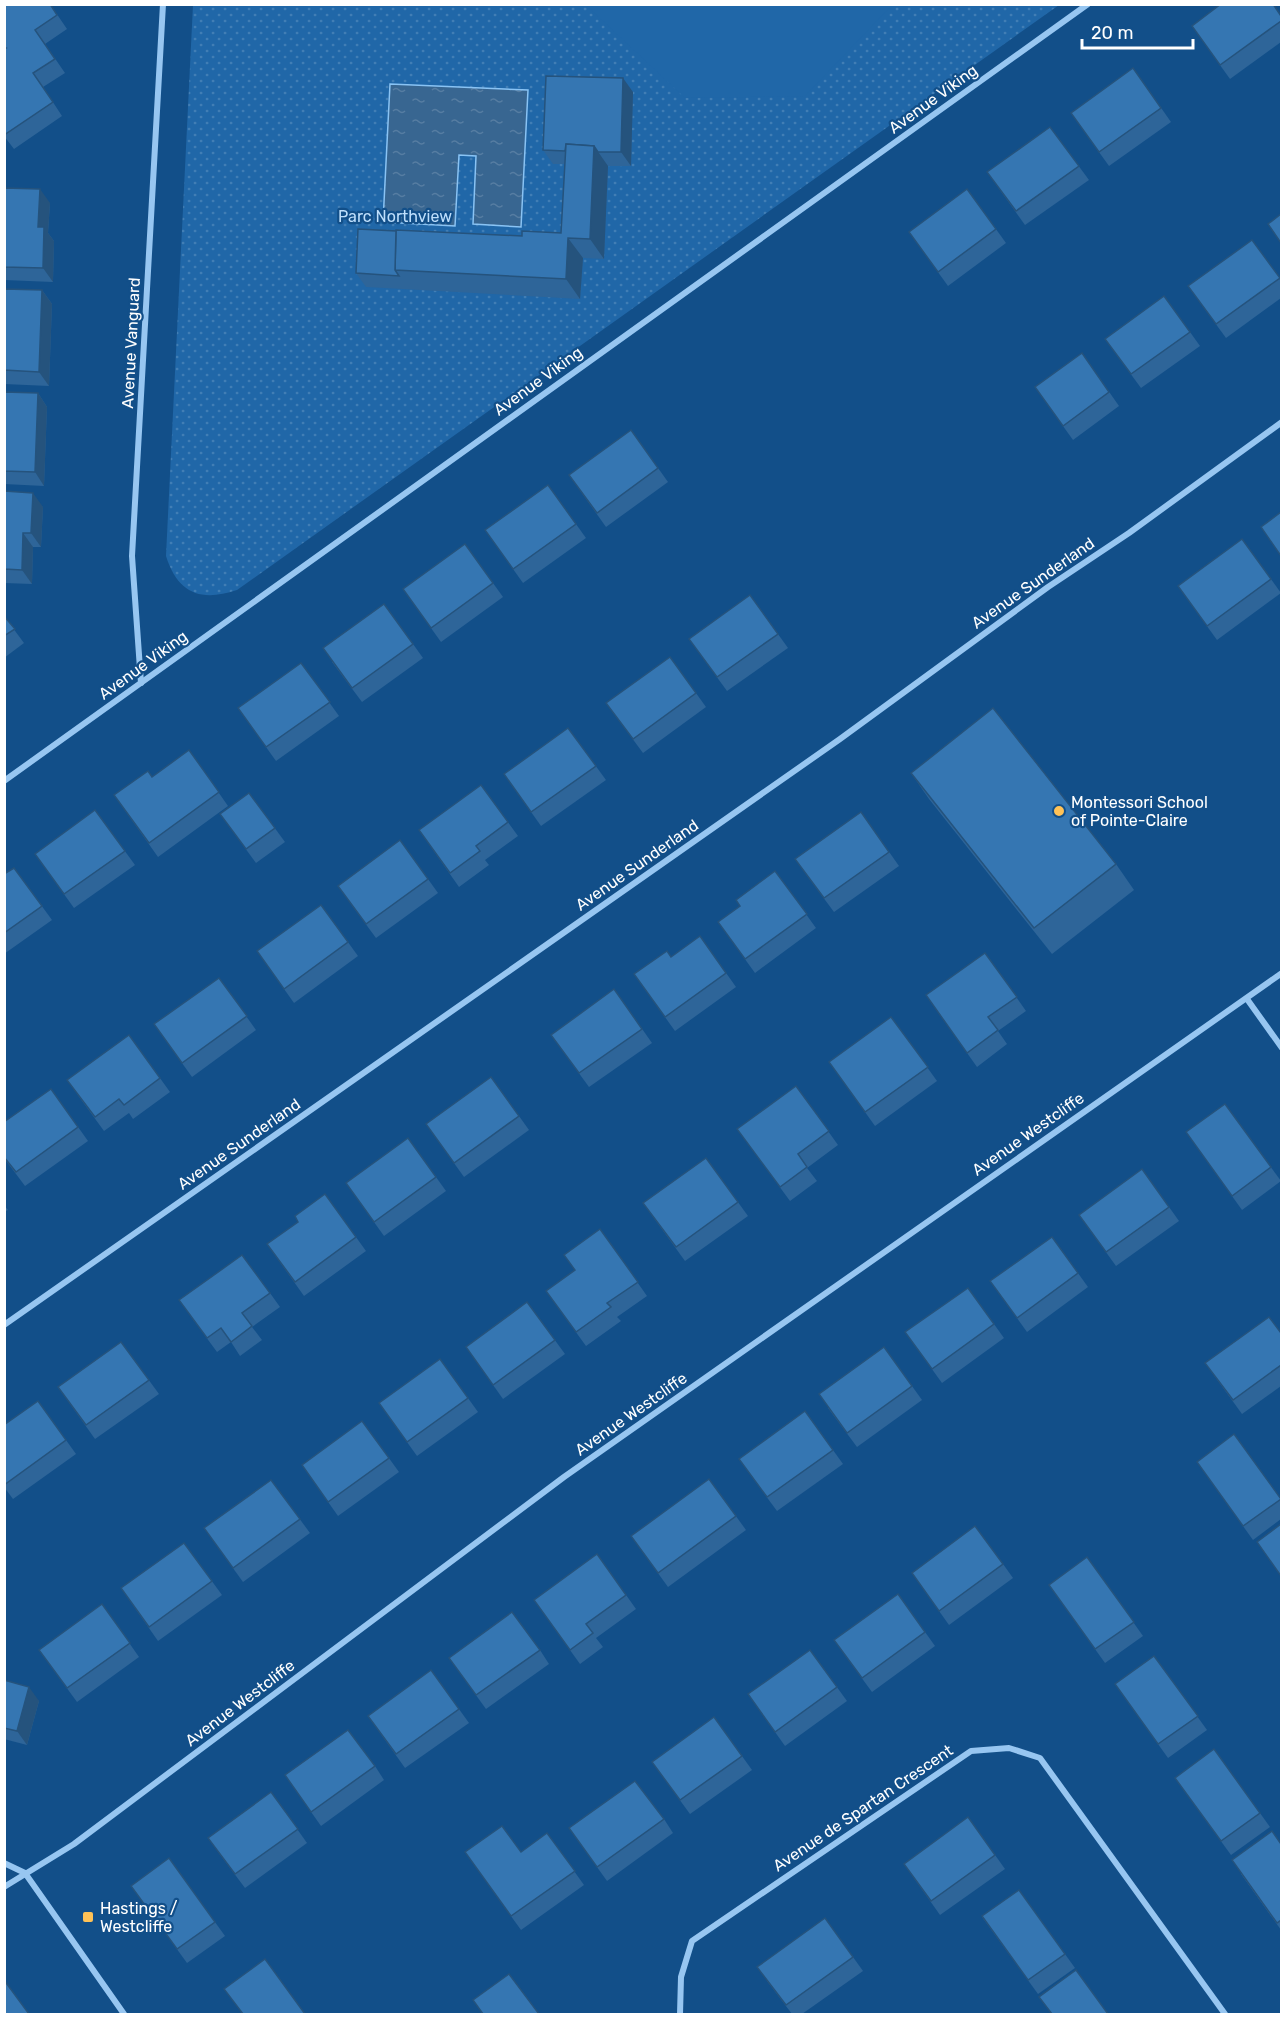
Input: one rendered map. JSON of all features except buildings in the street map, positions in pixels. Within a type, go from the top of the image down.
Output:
[{"type":"street","name":"Avenue Vanguard","points":[[141,683],[132,556],[163,4]]},
{"type":"street","name":"Avenue Viking","points":[[4,782],[1088,4]]},
{"type":"street","name":"Avenue Sunderland","points":[[4,1325],[840,739],[1048,587],[1129,533],[1281,422]]},
{"type":"street","name":"Avenue Westcliffe","points":[[4,1887],[74,1844],[564,1477],[1281,973]]},
{"type":"street","points":[[1247,999],[1281,1048]]},
{"type":"street","name":"Avenue de Spartan Crescent","points":[[680,2014],[681,1977],[692,1941],[971,1751],[1009,1748],[1040,1758],[1225,2014]]},
{"type":"street","points":[[4,1863],[25,1873],[124,2014]]},
{"type":"green space","name":"Parc Northview","points":[[193,5],[1059,5],[237,590],[224,594],[202,595],[184,587],[171,569],[166,556]]},
{"type":"green space","points":[[586,5],[892,5],[805,96],[685,98]]},
{"type":"water","points":[[390,84],[528,90],[521,227],[473,224],[476,156],[459,155],[455,226],[383,222]]},
{"type":"place","name":"Montessori School of Pointe-Claire","points":[[1059,811]]},
{"type":"place","name":"Hastings / Westcliffe","points":[[88,1917]]}]
